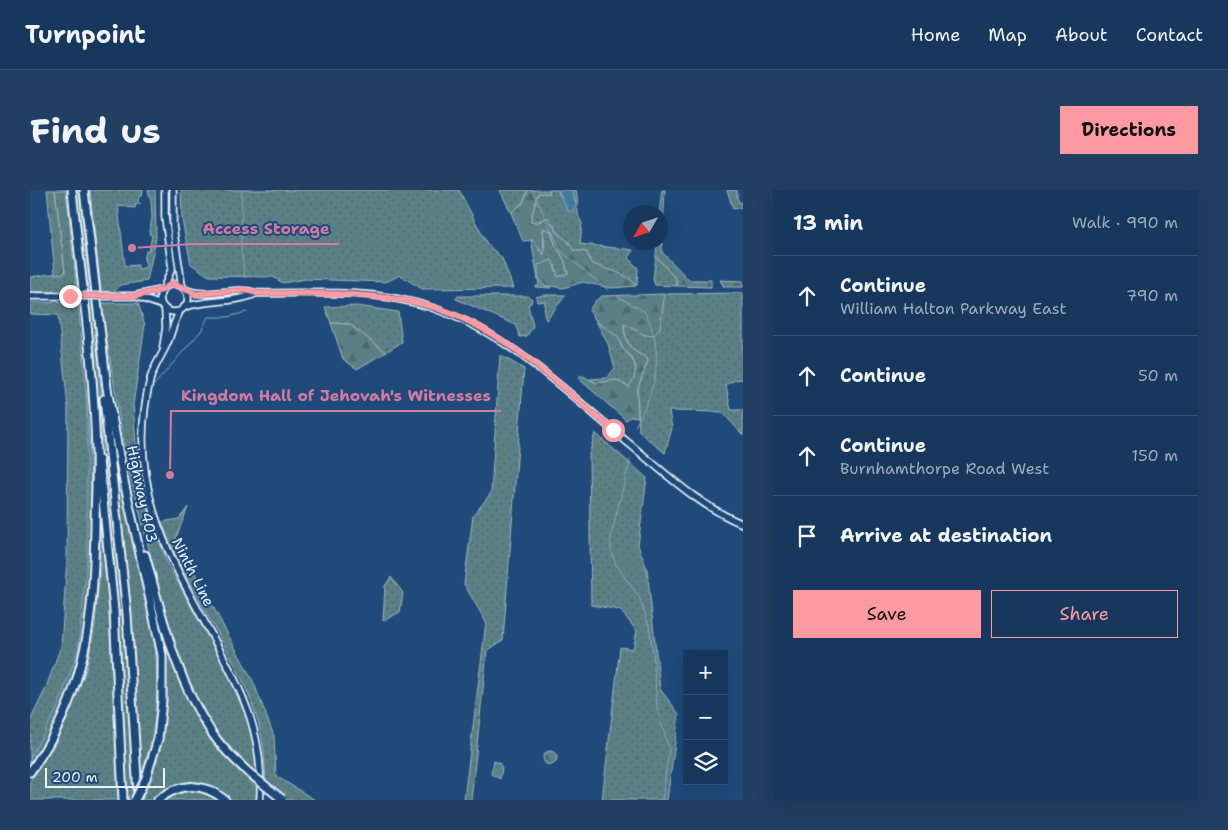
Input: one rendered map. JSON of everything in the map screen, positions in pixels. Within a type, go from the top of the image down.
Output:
[{"type":"highway","points":[[30,772],[61,718],[77,678],[87,636],[94,568],[96,452],[91,378],[72,190]]},
{"type":"highway","name":"Highway 403","points":[[84,190],[106,388],[162,655],[162,700],[158,739],[137,800]]},
{"type":"highway","points":[[106,388],[104,395],[127,614],[137,800]]},
{"type":"highway","points":[[96,452],[101,469],[114,610],[123,800]]},
{"type":"highway","points":[[130,509],[137,525],[165,625],[193,702],[210,730],[226,751],[248,772],[283,800]]},
{"type":"highway","points":[[158,800],[179,787],[196,786],[207,789],[225,800]]},
{"type":"main road","points":[[163,307],[159,298],[172,268],[165,217],[166,190]]},
{"type":"main road","points":[[173,190],[173,226],[184,288],[188,299],[182,309]]},
{"type":"main road","points":[[30,296],[135,296],[173,283],[204,294],[246,290],[257,293],[373,296],[414,302],[453,315],[500,339],[530,360],[694,497],[743,524]]},
{"type":"main road","points":[[135,296],[172,312],[203,302],[242,300],[257,293]]},
{"type":"main road","name":"Ninth Line","points":[[163,307],[166,328],[163,349]]},
{"type":"main road","name":"Ninth Line","points":[[182,309],[151,379],[142,447],[149,497],[169,555],[234,677],[252,717],[260,757],[260,800]]},
{"type":"green space","points":[[47,190],[55,190],[65,273],[55,274]]},
{"type":"green space","points":[[55,190],[66,190],[77,291],[30,292],[30,277],[65,272]]},
{"type":"green space","points":[[74,190],[79,190],[90,291],[87,291]]},
{"type":"green space","points":[[90,190],[143,190],[142,196],[139,196],[138,203],[141,204],[136,204],[135,208],[118,206],[125,266],[138,265],[138,270],[147,266],[144,260],[146,251],[149,251],[152,235],[149,234],[152,218],[151,200],[148,190],[155,190],[156,238],[147,281],[120,285],[114,292],[101,291]]},
{"type":"green space","points":[[181,190],[459,190],[487,244],[502,258],[513,288],[422,289],[400,275],[386,282],[305,279],[283,283],[273,277],[209,276],[191,264],[182,220]]},
{"type":"green space","points":[[500,190],[528,190],[523,202],[511,213]]},
{"type":"green space","points":[[528,190],[549,190],[550,193],[538,193],[530,222],[537,223],[548,217],[558,234],[568,241],[573,250],[587,252],[591,263],[629,278],[636,286],[611,288],[583,282],[563,288],[543,285],[538,277],[538,265],[552,260],[558,277],[568,273],[564,259],[555,244],[551,231],[543,228],[544,255],[533,240],[523,241],[511,213],[523,203]]},
{"type":"green space","points":[[549,190],[558,190],[559,195],[576,205],[572,190],[576,190],[578,212],[582,223],[580,244],[633,250],[628,258],[638,268],[637,285],[591,263],[587,252],[573,250],[559,234],[553,223],[544,220],[530,222],[538,193],[550,193]]},
{"type":"green space","points":[[662,190],[665,190],[664,205],[660,205]]},
{"type":"green space","points":[[727,190],[737,190],[737,198],[739,202],[743,203],[743,207],[733,209]]},
{"type":"green space","points":[[543,228],[551,231],[555,244],[564,259],[568,274],[558,277],[555,265],[543,285],[551,288],[535,287],[539,285],[531,239],[540,251],[545,251]]},
{"type":"green space","points":[[656,250],[662,250],[689,280],[711,280],[711,287],[677,286],[676,279],[656,256]]},
{"type":"green space","points":[[656,256],[676,279],[677,286],[655,285],[653,279]]},
{"type":"green space","points":[[720,280],[743,281],[743,287],[724,287]]},
{"type":"green space","points":[[743,293],[743,379],[735,380],[726,385],[731,410],[743,410],[743,435],[722,412],[669,411],[672,428],[665,453],[639,432],[637,390],[648,361],[646,357],[636,352],[629,344],[625,335],[624,323],[645,335],[661,321],[663,294]]},
{"type":"green space","points":[[663,294],[660,328],[653,336],[645,335],[624,324],[626,340],[629,345],[635,352],[646,357],[648,361],[637,390],[638,417],[631,416],[626,420],[580,380],[580,376],[583,376],[596,383],[617,380],[629,387],[634,378],[636,367],[631,356],[623,349],[618,337],[596,321],[589,310],[595,301],[602,296]]},
{"type":"green space","points":[[543,295],[566,295],[546,320],[544,314],[545,301],[537,302],[536,297]]},
{"type":"green space","points":[[458,296],[527,296],[532,299],[528,305],[533,326],[527,336],[520,337],[516,325],[456,299]]},
{"type":"green space","points":[[30,302],[78,303],[84,361],[91,476],[91,559],[87,623],[77,671],[64,704],[30,768],[30,721],[45,690],[61,646],[67,559],[68,407],[58,315],[30,314]]},
{"type":"green space","points":[[88,303],[92,303],[122,586],[136,792],[132,800],[127,800],[115,573]]},
{"type":"green space","points":[[101,303],[138,303],[145,325],[133,405],[138,469],[147,507],[168,565],[231,678],[245,709],[255,747],[258,780],[209,727],[177,659],[126,459]]},
{"type":"green space","points":[[357,306],[398,312],[402,342],[386,352],[349,324],[331,323],[325,307]]},
{"type":"green space","points":[[596,321],[612,331],[620,339],[622,348],[633,362],[636,372],[633,382],[629,387],[617,380],[596,383],[590,379],[607,378],[615,368],[608,344]]},
{"type":"green space","points":[[331,323],[349,324],[386,352],[357,369],[343,359]]},
{"type":"green space","points":[[500,355],[524,369],[503,640],[487,651],[471,800],[464,800],[486,622],[464,584],[473,516],[491,493]]},
{"type":"green space","points":[[595,433],[647,478],[638,545],[647,569],[660,689],[679,714],[667,800],[602,800],[620,647],[633,649],[637,631],[620,610],[591,605],[589,455]]},
{"type":"green space","points":[[114,456],[117,460],[123,484],[144,583],[155,647],[156,711],[150,745],[140,781],[127,576]]},
{"type":"green space","points":[[188,507],[176,538],[253,681],[274,736],[276,776],[315,800],[285,800],[266,787],[261,733],[247,690],[223,642],[183,571],[162,522],[179,519]]},
{"type":"green space","points":[[100,510],[107,578],[119,800],[30,800],[30,781],[53,747],[67,719],[86,670],[95,625],[100,569]]},
{"type":"green space","points":[[391,577],[403,593],[400,612],[383,621],[385,586]]},
{"type":"green space","points":[[159,615],[174,666],[193,710],[219,750],[257,788],[256,800],[228,799],[214,788],[196,783],[179,785],[154,800],[142,800],[158,749],[164,719],[165,655]]},
{"type":"green space","points":[[547,751],[553,751],[557,758],[553,765],[547,765],[543,761],[543,755]]},
{"type":"green space","points":[[494,761],[499,763],[502,768],[500,779],[491,774]]},
{"type":"green space","points":[[187,790],[202,792],[217,800],[166,800]]},
{"type":"water","points":[[558,190],[572,190],[576,205],[572,212],[568,211]]},
{"type":"waterway","points":[[242,190],[241,248],[245,278]]},
{"type":"waterway","points":[[532,190],[562,252],[609,291]]},
{"type":"waterway","points":[[617,296],[645,312],[655,341],[656,370],[653,384],[649,398],[635,426]]},
{"type":"waterway","points":[[153,386],[201,331],[208,317],[227,317],[247,312]]},
{"type":"waterway","points":[[30,758],[57,709],[78,650],[87,560],[87,389]]},
{"type":"waterway","points":[[630,460],[611,536],[611,550],[615,563],[640,599],[649,626],[657,708],[669,750],[662,800]]},
{"type":"place","name":"Access Storage","points":[[132,248]]},
{"type":"place","name":"Kingdom Hall of Jehovah's Witnesses","points":[[170,475]]},
{"type":"route","points":[[70,296],[135,296],[162,290],[168,284],[173,283],[196,294],[246,290],[257,293],[373,296],[414,302],[453,315],[500,339],[546,372],[613,430]]}]
